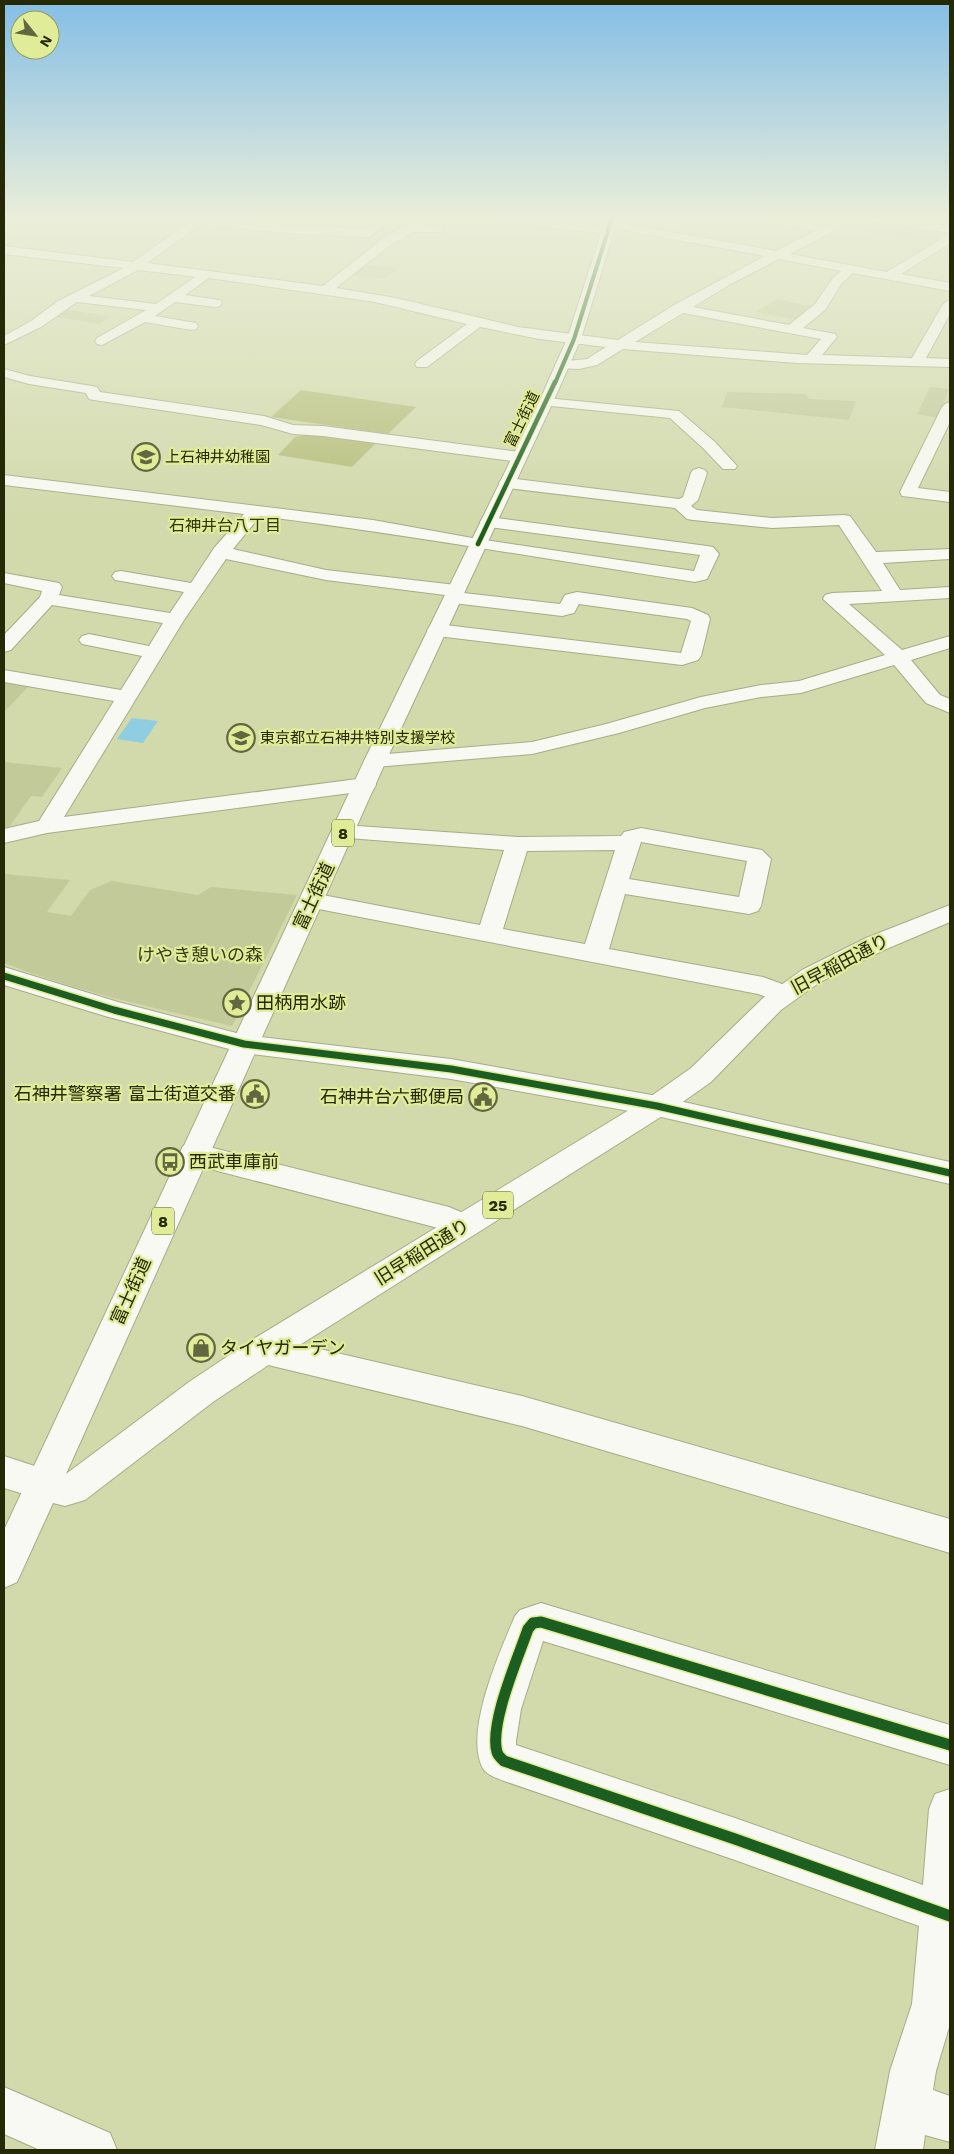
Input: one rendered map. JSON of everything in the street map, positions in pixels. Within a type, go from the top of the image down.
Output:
[{"type":"street","points":[[4,341],[43,319]]},
{"type":"street","points":[[102,340],[142,319]]},
{"type":"street","points":[[146,319],[192,326]]},
{"type":"street","points":[[459,319],[537,335],[737,356],[950,363]]},
{"type":"street","name":"富士街道","points":[[4,1570],[193,1154],[366,785],[375,761],[546,402],[574,339],[580,319]]},
{"type":"street","points":[[562,365],[579,365],[592,362],[663,319]]},
{"type":"street","points":[[736,319],[830,337],[812,359]]},
{"type":"street","points":[[793,329],[806,319]]},
{"type":"street","points":[[917,362],[941,319]]},
{"type":"street","points":[[422,364],[477,323]]},
{"type":"street","points":[[4,373],[29,380],[92,390],[94,396],[264,421],[281,428],[323,431],[519,457]]},
{"type":"street","points":[[546,402],[674,414],[710,445],[729,466]]},
{"type":"street","points":[[950,407],[908,492],[950,497]]},
{"type":"street","points":[[507,483],[681,504],[690,500],[699,473]]},
{"type":"street","points":[[4,480],[24,484],[373,525],[478,544],[695,577],[701,575],[710,554],[707,551],[489,522]]},
{"type":"street","points":[[681,504],[684,509],[694,515],[772,523],[844,520],[871,558],[894,596]]},
{"type":"street","points":[[47,826],[220,552],[256,511]]},
{"type":"street","points":[[220,552],[326,575],[562,610],[567,609],[572,599],[577,598],[692,614],[701,619],[691,656],[682,659],[437,630]]},
{"type":"street","points":[[871,558],[950,554]]},
{"type":"street","points":[[121,576],[197,589]]},
{"type":"street","points":[[4,578],[53,587],[48,599],[4,646]]},
{"type":"street","points":[[950,593],[832,599],[898,657],[933,699],[950,707]]},
{"type":"street","points":[[48,599],[176,619]]},
{"type":"street","points":[[89,640],[155,653]]},
{"type":"street","points":[[375,761],[532,748],[612,729],[701,703],[761,691],[800,687],[950,642]]},
{"type":"street","points":[[4,676],[128,697]]},
{"type":"street","points":[[4,836],[47,826],[366,785]]},
{"type":"street","points":[[343,832],[518,844],[620,842],[628,844]]},
{"type":"street","points":[[595,954],[628,844],[632,837],[641,835],[757,856],[759,859],[750,904],[744,907],[616,885]]},
{"type":"street","points":[[489,934],[518,844]]},
{"type":"street","points":[[312,901],[769,988],[784,994]]},
{"type":"street","name":"旧早稲田通り","points":[[4,1472],[65,1490],[73,1489],[201,1392],[264,1350],[657,1106],[701,1075],[772,1004],[811,976],[875,944],[950,913]]},
{"type":"street","points":[[6,979],[244,1044],[451,1069],[657,1106],[950,1173]]},
{"type":"street","points":[[193,1154],[449,1220],[464,1226]]},
{"type":"street","points":[[264,1350],[522,1411],[950,1536]]},
{"type":"street","points":[[946,1914],[735,1839],[504,1761],[497,1754],[496,1744],[501,1711],[528,1629],[533,1623],[541,1622],[950,1745]]},
{"type":"street","points":[[899,2150],[913,2071],[934,2004],[946,1914],[950,1809]]},
{"type":"street","points":[[907,2106],[950,2119]]},
{"type":"street","points":[[4,2110],[93,2150]]},
{"type":"green space","points":[[65,319],[108,319],[99,324]]},
{"type":"green space","points":[[930,387],[949,389],[938,418],[917,414]]},
{"type":"green space","points":[[301,390],[416,407],[388,434],[271,417]]},
{"type":"green space","points":[[727,392],[806,394],[809,399],[856,401],[849,420],[722,407]]},
{"type":"green space","points":[[320,433],[376,443],[352,467],[278,455],[295,437]]},
{"type":"green space","points":[[4,680],[30,685],[4,712]]},
{"type":"green space","points":[[4,762],[62,768],[42,797],[31,796],[10,826],[4,828]]},
{"type":"green space","name":"けやき憩いの森","points":[[4,874],[70,880],[47,912],[71,916],[90,890],[112,881],[198,895],[211,887],[297,895],[232,1026],[88,991],[4,963]]},
{"type":"water","points":[[132,718],[158,721],[143,743],[117,739]]},
{"type":"cycle path","points":[[478,544],[546,402],[574,339],[580,319]]},
{"type":"cycle path","points":[[4,976],[114,1010],[244,1044],[451,1069],[657,1106],[950,1173]]},
{"type":"cycle path","points":[[950,1745],[541,1622],[533,1623],[528,1629],[506,1691],[496,1741],[497,1753],[504,1761],[735,1839],[950,1916]]},
{"type":"place","name":"上石神井幼稚園","points":[[146,457]]},
{"type":"place","name":"東京都立石神井特別支援学校","points":[[241,738]]},
{"type":"place","name":"田柄用水跡","points":[[237,1003]]},
{"type":"place","name":"石神井警察署 富士街道交番","points":[[255,1094]]},
{"type":"place","name":"石神井台六郵便局","points":[[483,1097]]},
{"type":"place","name":"西武車庫前","points":[[170,1162]]},
{"type":"place","name":"タイヤガーデン","points":[[201,1348]]},
{"type":"district","name":"石神井台八丁目","points":[[225,525]]}]
